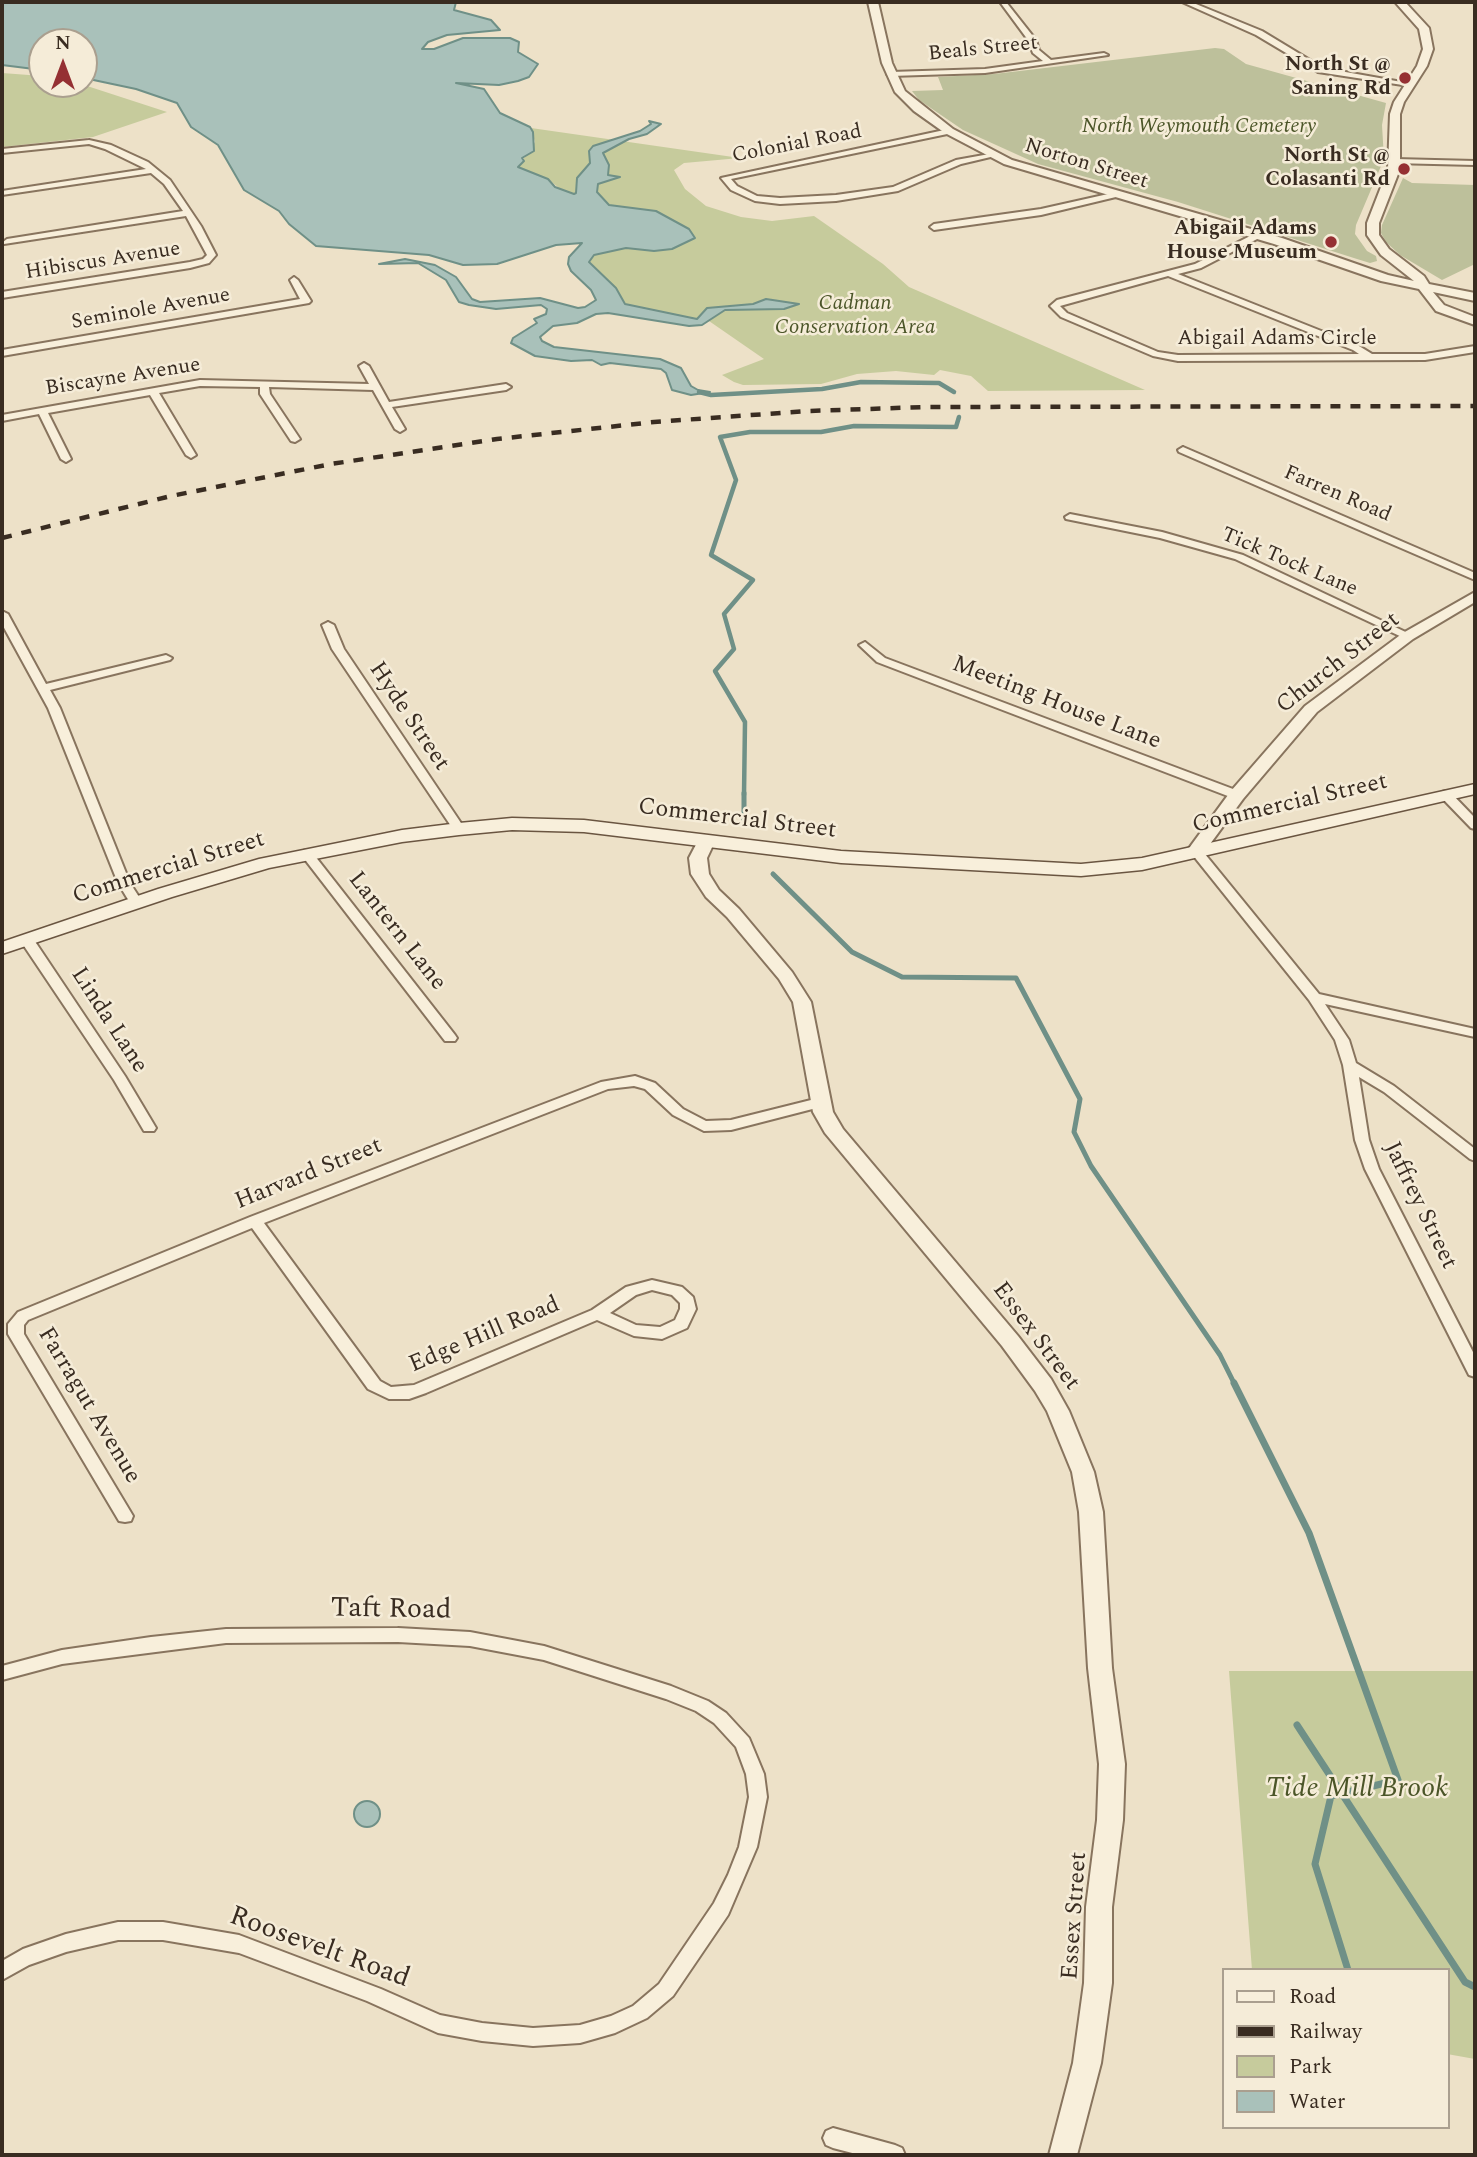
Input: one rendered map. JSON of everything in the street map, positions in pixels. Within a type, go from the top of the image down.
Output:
[{"type":"main road","name":"Commercial Street","points":[[2,948],[219,877],[307,854],[402,836],[459,829],[547,824],[866,859],[1069,870],[1142,864],[1475,789]]},
{"type":"street","name":"Norton Street","points":[[873,2],[875,19],[891,74],[900,92],[949,131],[995,155],[1044,174],[1258,235],[1366,272],[1456,292]]},
{"type":"street","name":"Beals Street","points":[[1003,2],[1032,40],[1036,51],[1050,63]]},
{"type":"street","points":[[1186,2],[1259,33],[1321,70],[1409,84]]},
{"type":"street","points":[[1400,2],[1419,19],[1428,42],[1426,57],[1395,114],[1395,161],[1391,180],[1372,229],[1378,245],[1417,275],[1426,287],[1430,299],[1440,308],[1475,321]]},
{"type":"street","points":[[1050,63],[1104,55]]},
{"type":"street","name":"Beals Street","points":[[891,74],[975,72],[1050,63]]},
{"type":"street","name":"Colonial Road","points":[[949,131],[725,178],[734,188],[755,198],[780,201],[836,198],[895,190],[960,162],[995,155]]},
{"type":"street","points":[[2,151],[89,142],[112,149],[153,170],[167,182],[188,212],[6,242]]},
{"type":"street","points":[[1395,161],[1475,163]]},
{"type":"street","points":[[2,193],[153,170]]},
{"type":"street","points":[[934,227],[1041,212],[1116,194]]},
{"type":"street","name":"Hibiscus Avenue","points":[[2,295],[190,265],[209,259],[211,251],[188,212]]},
{"type":"street","name":"Abigail Adams Circle","points":[[1258,235],[1198,266],[1060,302],[1055,306],[1064,315],[1167,356],[1192,359],[1441,356],[1475,349]]},
{"type":"street","points":[[1399,262],[1475,303]]},
{"type":"street","name":"Norton Street","points":[[1366,272],[1440,308]]},
{"type":"street","points":[[1170,274],[1356,348],[1372,358]]},
{"type":"street","name":"Seminole Avenue","points":[[2,354],[306,301],[294,280]]},
{"type":"street","points":[[1456,292],[1475,297]]},
{"type":"street","points":[[1440,308],[1475,312]]},
{"type":"street","points":[[364,366],[400,429]]},
{"type":"street","name":"Biscayne Avenue","points":[[2,418],[200,383],[377,387]]},
{"type":"street","points":[[264,384],[265,394],[295,439]]},
{"type":"street","points":[[387,405],[506,387]]},
{"type":"street","points":[[152,390],[191,455]]},
{"type":"street","points":[[42,410],[66,459]]},
{"type":"street","name":"Farren Road","points":[[1183,450],[1475,577]]},
{"type":"street","name":"Tick Tock Lane","points":[[1070,517],[1162,536],[1239,558],[1408,636]]},
{"type":"street","name":"Church Street","points":[[1196,851],[1237,794],[1311,709],[1408,636],[1475,596]]},
{"type":"street","points":[[2,614],[44,688],[124,883],[137,903]]},
{"type":"street","name":"Hyde Street","points":[[328,625],[338,649],[459,829]]},
{"type":"street","name":"Meeting House Lane","points":[[865,645],[881,660],[1237,794]]},
{"type":"street","points":[[44,688],[166,659]]},
{"type":"street","points":[[1446,795],[1475,825]]},
{"type":"street","name":"Essex Street","points":[[706,841],[698,858],[700,874],[712,893],[733,913],[786,976],[802,1002],[823,1112],[846,1148],[1010,1341],[1043,1385],[1058,1411],[1083,1472],[1091,1512],[1100,1668],[1112,1764],[1110,1820],[1099,1908],[1098,1983],[1087,2063],[1063,2155]]},
{"type":"street","name":"Jaffrey Street","points":[[1196,851],[1314,996],[1342,1040],[1350,1065],[1362,1139],[1372,1169],[1475,1371]]},
{"type":"street","name":"Lantern Lane","points":[[307,854],[450,1038]]},
{"type":"street","name":"Linda Lane","points":[[27,940],[120,1079],[149,1128]]},
{"type":"street","points":[[1314,996],[1475,1033]]},
{"type":"street","points":[[1350,1065],[1389,1089],[1475,1156]]},
{"type":"street","name":"Harvard Street","points":[[18,1320],[39,1307],[255,1221],[539,1109],[621,1081],[635,1081],[650,1086],[678,1112],[704,1126],[731,1125],[822,1102]]},
{"type":"street","name":"Edge Hill Road","points":[[255,1221],[374,1385],[389,1393],[409,1393],[421,1389],[597,1314],[631,1291],[652,1285],[677,1291],[688,1301],[681,1324],[662,1333],[634,1329],[597,1314]]},
{"type":"street","name":"Farragut Avenue","points":[[18,1320],[16,1334],[125,1516]]},
{"type":"street","name":"Taft Road","points":[[2,1674],[62,1657],[150,1643],[226,1636],[398,1635],[470,1639],[544,1653],[671,1693],[720,1718],[743,1743],[750,1756]]},
{"type":"street","name":"Roosevelt Road","points":[[2,1971],[23,1958],[66,1942],[118,1931],[163,1931],[239,1944],[374,1995],[438,2024],[533,2037],[580,2034],[615,2024],[654,2001],[683,1967],[721,1909],[744,1857],[755,1820],[757,1785],[750,1756]]},
{"type":"street","points":[[833,2138],[895,2155]]},
{"type":"green space","name":"North Weymouth Cemetery","points":[[1224,49],[1246,64],[1386,103],[1382,125],[1384,159],[1356,225],[1355,234],[1367,251],[1376,256],[1377,261],[1370,263],[1178,202],[1038,164],[963,130],[919,100],[912,91],[943,90],[938,77],[994,74]]},
{"type":"green space","points":[[2,73],[28,75],[28,98],[98,98],[98,90],[167,112],[93,137],[2,147]]},
{"type":"green space","name":"Cadman Conservation Area","points":[[531,128],[740,158],[684,163],[674,170],[685,189],[706,206],[741,217],[772,221],[814,216],[883,264],[909,287],[1145,390],[988,391],[971,376],[940,370],[934,375],[896,371],[857,374],[821,384],[743,385],[734,382],[722,375],[764,359],[709,321],[725,310],[784,309],[798,304],[766,299],[753,304],[707,308],[697,319],[625,304],[616,288],[589,261],[594,255],[626,248],[654,251],[689,229],[656,211],[609,205],[564,192],[548,179],[518,167],[535,142]]},
{"type":"green space","points":[[1403,178],[1412,183],[1475,185],[1475,264],[1442,280],[1400,255],[1386,242],[1381,233],[1382,225]]},
{"type":"green space","name":"Tide Mill Brook","points":[[1229,1671],[1475,1671],[1475,2059],[1449,2054],[1449,1968],[1252,1968]]},
{"type":"water","points":[[2,2],[456,2],[454,10],[491,20],[500,30],[447,35],[428,42],[422,49],[434,49],[463,38],[510,38],[519,42],[518,52],[538,64],[529,77],[518,81],[499,85],[456,83],[484,89],[500,113],[530,127],[533,132],[534,151],[522,158],[524,161],[518,167],[548,179],[555,187],[574,194],[577,178],[590,163],[589,151],[593,146],[640,131],[651,124],[649,121],[661,124],[647,134],[629,139],[603,153],[609,165],[608,175],[620,177],[598,184],[597,192],[609,205],[656,211],[689,229],[695,238],[672,249],[654,251],[626,248],[594,255],[589,262],[616,288],[625,304],[697,319],[707,308],[753,304],[766,299],[799,304],[784,309],[725,310],[702,325],[689,326],[608,313],[596,314],[577,323],[553,326],[540,337],[554,347],[660,359],[681,368],[691,386],[710,392],[691,395],[672,390],[666,373],[661,369],[610,363],[601,365],[592,360],[571,361],[535,356],[511,343],[513,338],[537,323],[534,319],[546,314],[547,309],[541,305],[496,309],[469,305],[459,302],[446,280],[418,263],[379,264],[405,259],[435,265],[456,277],[472,299],[480,302],[540,298],[578,308],[596,300],[591,290],[571,271],[568,264],[569,257],[582,243],[556,245],[497,264],[463,265],[429,255],[316,246],[289,224],[279,211],[244,190],[218,145],[191,127],[177,103],[136,89],[98,81],[98,28],[28,28],[28,68],[2,65]]},
{"type":"water","points":[[367,1801],[376,1805],[380,1814],[376,1823],[367,1827],[358,1823],[354,1814],[358,1805]]},
{"type":"waterway","points":[[699,392],[711,395],[822,389],[861,382],[939,383],[954,392]]},
{"type":"waterway","points":[[744,795],[745,722],[715,671],[734,649],[724,614],[753,580],[711,555],[736,480],[720,437],[750,432],[821,432],[854,426],[956,427],[959,417]]},
{"type":"waterway","points":[[744,795],[744,822]]},
{"type":"waterway","points":[[773,874],[852,952],[902,977],[1016,978],[1080,1099],[1074,1132],[1091,1166],[1220,1355],[1309,1533],[1398,1780],[1342,1793]]},
{"type":"waterway","name":"Tide Mill Brook","points":[[1297,1725],[1342,1793]]},
{"type":"waterway","name":"Tide Mill Brook","points":[[1342,1793],[1465,1982],[1475,1987]]},
{"type":"waterway","points":[[1342,1793],[1331,1796],[1315,1864],[1347,1968]]},
{"type":"railway","points":[[2,538],[171,496],[331,464],[497,439],[654,422],[808,411],[926,407],[1475,406]]},
{"type":"place","name":"North St @ Saning Rd","points":[[1405,78]]},
{"type":"place","name":"North St @ Colasanti Rd","points":[[1404,169]]},
{"type":"place","name":"Abigail Adams House Museum","points":[[1331,242]]}]
